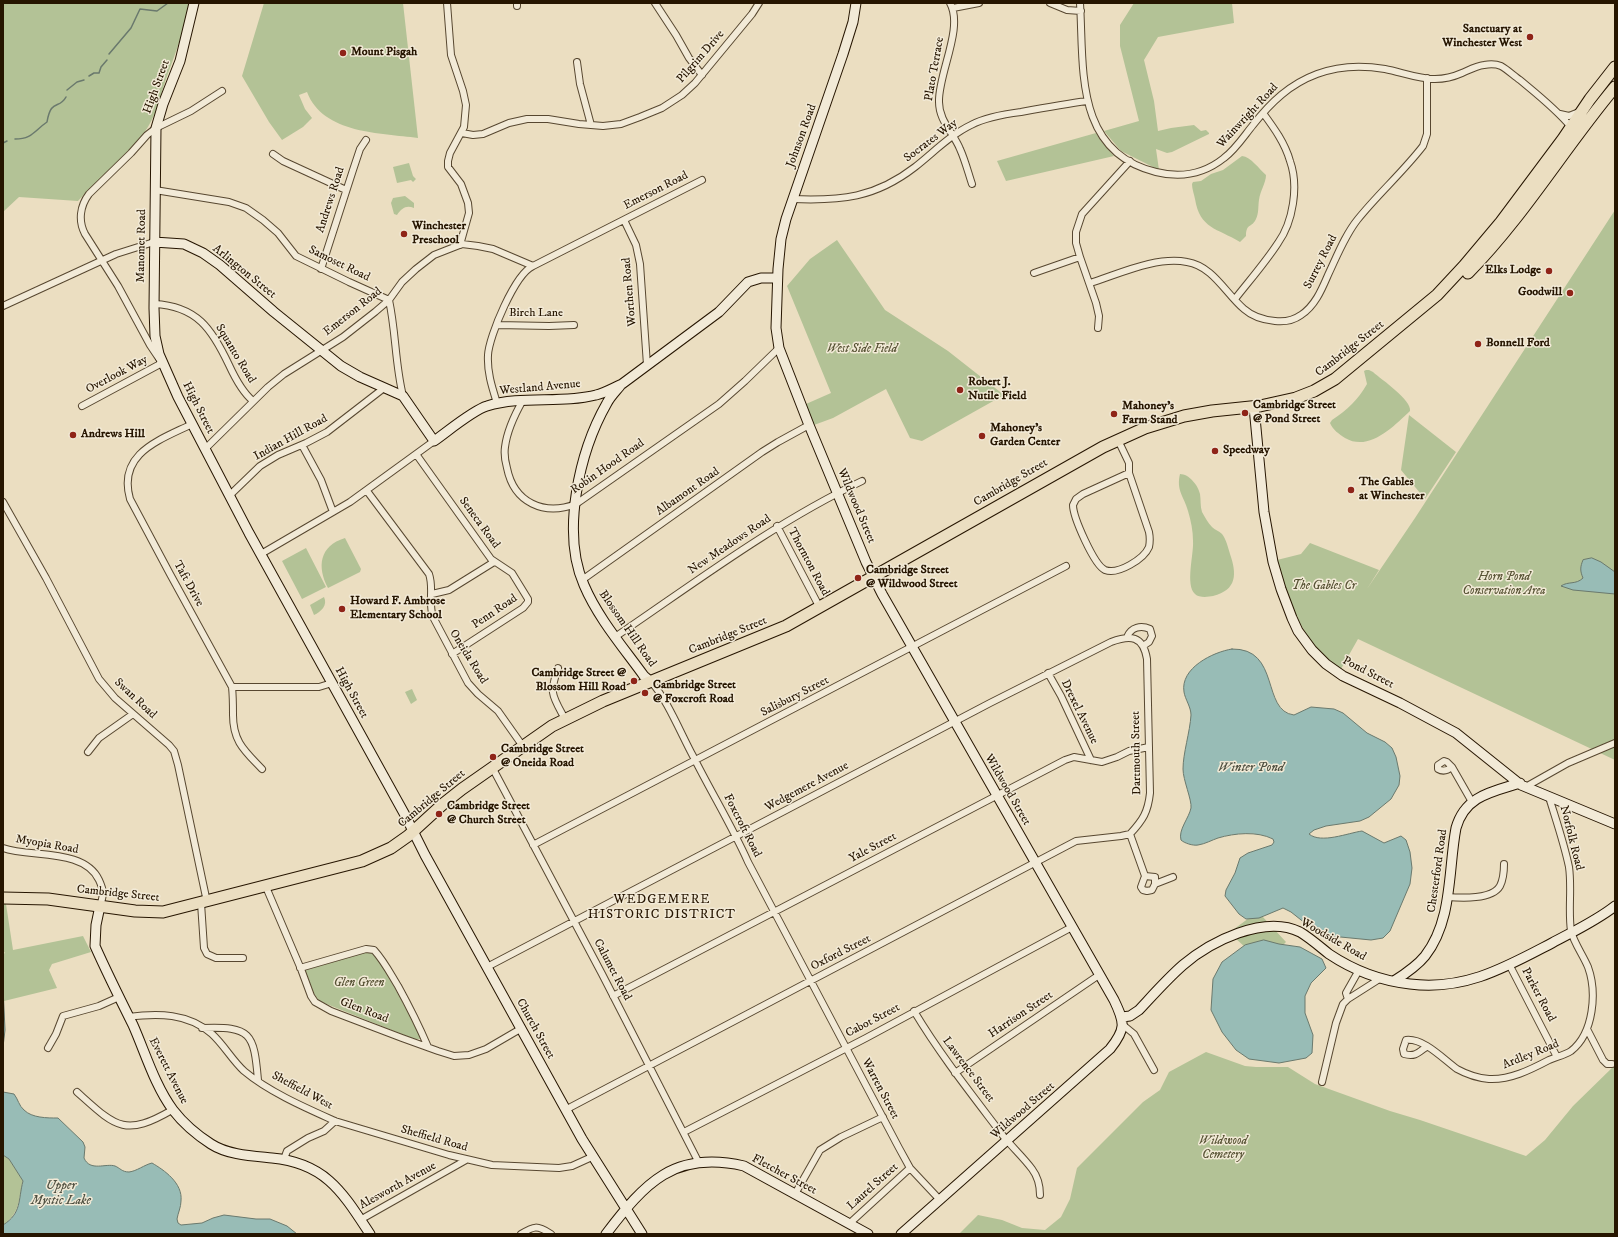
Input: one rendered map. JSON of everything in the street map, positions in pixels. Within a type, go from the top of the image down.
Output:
[{"type":"highway","name":"Cambridge Street","points":[[1542,175],[1571,126],[1615,67]]},
{"type":"highway","name":"Cambridge Street","points":[[3,898],[48,899],[135,911],[158,912],[204,903],[362,861],[391,848],[413,832],[443,804],[492,767],[522,745],[565,719],[603,701],[769,634],[820,608],[1065,467],[1118,440],[1179,418],[1254,407],[1296,398],[1326,385],[1348,369],[1437,296],[1502,222],[1615,87]]},
{"type":"street","name":"High Street","points":[[194,3],[180,61],[163,104],[156,128],[147,135],[131,153],[89,194],[81,209],[82,229],[118,286],[150,345],[162,363],[192,424],[261,554],[413,832]]},
{"type":"street","points":[[447,3],[450,50],[466,105],[466,120],[462,133],[450,153],[448,161],[448,167],[462,184],[468,204],[469,213],[460,245]]},
{"type":"street","points":[[655,3],[689,58],[702,74]]},
{"type":"street","name":"Pilgrim Drive","points":[[462,133],[473,135],[483,134],[509,123],[531,118],[608,126],[620,124],[662,108],[682,95],[702,74],[752,14],[759,3]]},
{"type":"street","name":"Johnson Road","points":[[778,278],[781,239],[792,199],[843,54],[853,22],[856,3]]},
{"type":"street","points":[[952,6],[979,3]]},
{"type":"street","points":[[1050,3],[1067,10],[1081,11]]},
{"type":"street","name":"Wainwright Road","points":[[1080,3],[1083,72],[1087,101],[1092,118],[1101,134],[1117,152],[1130,161],[1151,171],[1170,175],[1196,173],[1212,166],[1224,158],[1238,144],[1263,113],[1287,89],[1316,75],[1341,68],[1383,68],[1427,78],[1440,78],[1454,76],[1482,65],[1500,66],[1509,71],[1560,114],[1571,126]]},
{"type":"street","name":"Plato Terrace","points":[[952,6],[954,18],[953,36],[940,90],[939,103],[942,119],[960,149],[972,184]]},
{"type":"street","points":[[577,62],[580,84],[591,125]]},
{"type":"street","name":"Surrey Road","points":[[1090,283],[1156,262],[1173,260],[1187,262],[1197,265],[1208,272],[1244,310],[1253,315],[1264,320],[1280,321],[1290,320],[1301,315],[1312,305],[1322,288],[1348,234],[1357,220],[1423,146],[1427,134],[1427,78]]},
{"type":"street","points":[[156,128],[192,111],[222,91]]},
{"type":"street","points":[[1560,114],[1569,116],[1575,114],[1590,99]]},
{"type":"street","name":"Socrates Way","points":[[792,199],[835,199],[862,195],[884,187],[915,167],[953,136],[971,124],[1007,114],[1087,101]]},
{"type":"street","points":[[1235,299],[1278,244],[1289,220],[1292,205],[1293,176],[1291,162],[1275,128],[1263,113]]},
{"type":"street","name":"Manomet Road","points":[[156,128],[154,304],[155,336],[162,363]]},
{"type":"street","name":"Andrews Road","points":[[321,269],[360,149],[366,140]]},
{"type":"street","points":[[273,154],[283,161],[346,190]]},
{"type":"street","points":[[1098,328],[1098,313],[1090,283],[1076,243],[1076,232],[1082,214],[1093,200],[1117,177],[1130,161]]},
{"type":"street","name":"Emerson Road","points":[[205,449],[268,386],[284,374],[343,337],[389,300],[402,282],[434,255],[460,245],[478,246],[493,250],[533,266],[702,180]]},
{"type":"street","name":"Samoset Road","points":[[155,190],[229,202],[246,208],[278,233],[296,256],[389,300]]},
{"type":"street","name":"Worthen Road","points":[[624,220],[636,245],[640,264],[647,365]]},
{"type":"street","name":"Arlington Street","points":[[3,306],[116,254],[154,242],[184,244],[203,253],[220,265],[274,312],[341,366],[360,377],[403,396]]},
{"type":"street","points":[[1034,273],[1080,257]]},
{"type":"street","points":[[497,403],[488,374],[488,354],[490,343],[506,301],[522,275],[533,266]]},
{"type":"street","name":"Westland Avenue","points":[[261,554],[367,491],[477,410],[497,403],[523,400],[582,398],[597,395],[622,384],[720,312],[748,282],[762,278],[778,278]]},
{"type":"street","name":"Wildwood Street","points":[[778,278],[776,328],[779,348],[809,425],[873,577],[1099,975],[1122,1021],[1118,1038],[1110,1049],[902,1234]]},
{"type":"street","points":[[389,300],[392,314],[397,371],[403,396],[434,441]]},
{"type":"street","name":"Squanto Road","points":[[154,304],[179,308],[194,316],[212,333],[235,377],[248,397],[253,401]]},
{"type":"street","name":"Birch Lane","points":[[497,325],[574,325]]},
{"type":"street","name":"Robin Hood Road","points":[[523,400],[507,438],[505,448],[508,477],[522,497],[533,504],[542,507],[563,509],[576,504],[719,404],[745,382],[779,348]]},
{"type":"street","name":"Overlook Way","points":[[82,406],[162,363]]},
{"type":"street","name":"Blossom Hill Road","points":[[622,384],[607,403],[584,457],[576,504],[574,544],[576,561],[582,580],[596,608],[644,676],[651,682]]},
{"type":"street","name":"Indian Hill Road","points":[[230,495],[260,466],[284,452],[302,445],[327,432],[384,388]]},
{"type":"street","name":"Pond Street","points":[[1254,407],[1264,512],[1270,548],[1285,602],[1294,622],[1302,638],[1320,659],[1343,676],[1400,703],[1456,733],[1481,751],[1520,783],[1549,797],[1615,824]]},
{"type":"street","name":"Taft Drive","points":[[192,424],[141,452],[131,466],[128,476],[128,488],[133,504],[232,687]]},
{"type":"street","name":"Albamont Road","points":[[582,580],[762,452],[809,425]]},
{"type":"street","points":[[1118,440],[1130,464],[1129,473],[1149,532],[1149,545],[1143,555],[1134,562],[1114,571],[1108,571],[1099,565],[1092,554],[1074,513],[1073,505],[1076,499],[1083,494],[1129,473]]},
{"type":"street","points":[[302,445],[322,480],[333,512]]},
{"type":"street","name":"Seneca Road","points":[[416,454],[467,527],[494,562],[512,573],[526,594],[528,601]]},
{"type":"street","name":"New Meadows Road","points":[[615,636],[776,526],[838,492],[862,481]]},
{"type":"street","name":"Oneida Road","points":[[367,491],[426,570],[432,582],[431,608],[433,617],[452,654],[471,686],[498,710],[522,745]]},
{"type":"street","name":"Swan Road","points":[[3,502],[46,578],[100,680],[115,698],[169,746],[175,755],[189,814],[204,903],[204,948],[206,954],[216,958],[243,958]]},
{"type":"street","name":"Thornton Road","points":[[776,526],[820,608]]},
{"type":"street","points":[[432,594],[445,592],[453,588],[494,562]]},
{"type":"street","name":"Salisbury Street","points":[[533,845],[913,648],[1066,566]]},
{"type":"street","name":"Penn Road","points":[[452,654],[523,608],[528,601]]},
{"type":"street","points":[[1143,626],[1150,629],[1152,636],[1149,642],[1141,644],[1132,637],[1127,637],[1129,633],[1136,628],[1143,626]]},
{"type":"street","name":"Wedgemere Avenue","points":[[487,967],[1048,673],[1111,642],[1127,637]]},
{"type":"street","name":"Dartmouth Street","points":[[1130,834],[1140,823],[1149,808],[1150,793],[1147,659],[1141,644]]},
{"type":"street","points":[[558,668],[552,684],[552,694],[565,719]]},
{"type":"street","name":"Drexel Avenue","points":[[1048,673],[1061,696],[1091,760]]},
{"type":"street","name":"Foxcroft Road","points":[[651,682],[662,697],[737,837],[748,862],[811,981]]},
{"type":"street","points":[[262,769],[239,745],[235,737],[233,726],[232,687],[319,687],[332,683]]},
{"type":"street","points":[[88,752],[100,738],[133,714]]},
{"type":"street","points":[[1529,785],[1568,763],[1615,743]]},
{"type":"street","name":"Yale Street","points":[[613,996],[1065,760],[1074,757],[1102,762],[1108,761],[1129,751],[1149,747]]},
{"type":"street","name":"Calumet Road","points":[[492,767],[699,1163]]},
{"type":"street","points":[[1452,767],[1472,802]]},
{"type":"street","name":"Chesterford Road","points":[[1394,981],[1417,964],[1425,956],[1441,925],[1447,897],[1456,828],[1464,809],[1472,802],[1491,793],[1520,783]]},
{"type":"street","name":"Norfolk Road","points":[[1549,797],[1569,868],[1572,932]]},
{"type":"street","name":"Church Street","points":[[413,832],[567,1109],[582,1139],[642,1234]]},
{"type":"street","points":[[1130,834],[1145,876],[1141,887],[1143,890],[1152,890],[1155,884],[1154,877],[1145,876]]},
{"type":"street","name":"Oxford Street","points":[[567,1109],[1076,841],[1130,834]]},
{"type":"street","name":"Myopia Road","points":[[3,848],[26,854],[46,855],[75,860],[85,864],[97,875],[103,888],[104,895],[100,906]]},
{"type":"street","points":[[1447,897],[1473,897],[1487,895],[1494,892],[1500,886],[1504,874],[1504,864]]},
{"type":"street","points":[[1155,884],[1173,877]]},
{"type":"street","name":"Glen Road","points":[[266,887],[311,996],[315,1002],[342,1015],[454,1056],[469,1055],[486,1049],[522,1028]]},
{"type":"street","name":"Everett Avenue","points":[[100,906],[96,925],[95,946],[172,1110],[194,1132],[212,1145],[250,1157],[284,1159],[309,1167],[337,1188],[346,1198],[370,1234]]},
{"type":"street","name":"Woodside Road","points":[[1122,1021],[1139,1010],[1184,965],[1206,948],[1251,929],[1277,926],[1299,932],[1330,954],[1359,970],[1381,978],[1411,984],[1454,985],[1480,978],[1510,966],[1572,932],[1615,906]]},
{"type":"street","name":"Cabot Street","points":[[684,1132],[846,1048],[1072,927]]},
{"type":"street","name":"Ardley Road","points":[[1426,1047],[1467,1074],[1487,1079],[1502,1079],[1527,1071],[1570,1052],[1578,1044],[1587,1029],[1591,1010],[1592,982],[1572,932]]},
{"type":"street","points":[[300,968],[366,949],[374,950],[382,958],[418,1024],[428,1047]]},
{"type":"street","name":"Parker Road","points":[[1510,966],[1557,1057]]},
{"type":"street","points":[[1348,999],[1346,993],[1359,970]]},
{"type":"street","name":"Harrison Street","points":[[955,1073],[1099,975]]},
{"type":"street","points":[[1322,1082],[1336,1023],[1343,1004],[1348,999],[1381,978]]},
{"type":"street","name":"Warren Street","points":[[811,981],[910,1168],[940,1200]]},
{"type":"street","points":[[48,1048],[56,1034],[63,1016],[99,1006],[119,997]]},
{"type":"street","name":"Lawrence Street","points":[[914,1011],[935,1046],[955,1073],[1007,1140],[1032,1168],[1036,1176],[1040,1195]]},
{"type":"street","name":"Sheffield West","points":[[128,1017],[148,1014],[178,1016],[202,1028],[212,1034],[244,1071],[289,1099],[335,1121]]},
{"type":"street","points":[[1122,1021],[1134,1034],[1154,1070]]},
{"type":"street","name":"Sheffield West","points":[[202,1028],[230,1027],[241,1030],[248,1035],[254,1047],[258,1080]]},
{"type":"street","points":[[1587,1029],[1603,1060],[1607,1064],[1612,1064]]},
{"type":"street","points":[[77,1092],[101,1114],[117,1123],[124,1125],[145,1124],[172,1110]]},
{"type":"street","points":[[795,1194],[820,1150],[841,1136],[883,1117]]},
{"type":"street","points":[[284,1159],[287,1151],[308,1138],[324,1131],[335,1121]]},
{"type":"street","name":"Sheffield Road","points":[[335,1121],[466,1160],[492,1165],[560,1168],[572,1166],[594,1156]]},
{"type":"street","name":"Alesworth Avenue","points":[[360,1220],[466,1160]]},
{"type":"street","name":"Fletcher Street","points":[[606,1234],[625,1208],[643,1189],[656,1179],[670,1171],[690,1164],[716,1162],[744,1166],[868,1234]]},
{"type":"street","name":"Laurel Street","points":[[850,1223],[910,1168]]},
{"type":"street","points":[[521,1234],[531,1227],[541,1228],[550,1234]]},
{"type":"green space","points":[[3,3],[189,3],[179,42],[152,120],[144,133],[129,151],[78,201],[19,197],[3,212]]},
{"type":"green space","name":"Mount Pisgah","points":[[264,3],[403,3],[418,138],[387,135],[355,129],[339,124],[326,116],[315,106],[307,92],[299,95],[305,109],[312,118],[303,127],[282,140],[269,122],[242,76]]},
{"type":"green space","points":[[1134,3],[1232,3],[1234,23],[1158,37],[1144,60],[1154,101],[1158,131],[1194,125],[1201,131],[1206,130],[1209,133],[1172,152],[1167,153],[1156,149],[1159,170],[1121,151],[1104,131],[1139,121],[1120,46],[1120,25]]},
{"type":"green space","points":[[1096,133],[1114,156],[1006,181],[997,161]]},
{"type":"green space","points":[[1242,156],[1252,161],[1266,175],[1260,197],[1257,217],[1248,227],[1246,236],[1240,242],[1205,222],[1197,209],[1192,184],[1193,182],[1201,181],[1211,174],[1223,170]]},
{"type":"green space","points":[[409,163],[413,176],[416,179],[413,182],[411,180],[397,183],[393,167]]},
{"type":"green space","points":[[405,196],[414,203],[414,208],[406,207],[397,215],[394,214],[391,203],[393,198]]},
{"type":"green space","name":"Horn Pond Conservation Area","points":[[1615,210],[1615,760],[1358,639],[1341,669],[1327,659],[1307,635],[1292,606],[1277,560],[1301,554],[1310,543],[1379,570],[1367,589],[1415,518]]},
{"type":"green space","name":"West Side Field","points":[[837,240],[885,310],[948,351],[1004,395],[922,441],[910,438],[886,389],[833,418],[814,425],[806,404],[831,393],[787,286],[810,259]]},
{"type":"green space","points":[[1366,370],[1373,372],[1396,390],[1406,401],[1410,411],[1380,436],[1372,440],[1354,442],[1338,433],[1330,423],[1352,404],[1364,390],[1367,384],[1364,371]]},
{"type":"green space","points":[[1409,415],[1456,452],[1425,499],[1401,470]]},
{"type":"green space","points":[[1180,474],[1190,478],[1197,487],[1200,494],[1202,512],[1213,528],[1221,533],[1227,543],[1234,568],[1231,585],[1227,590],[1213,596],[1199,596],[1192,590],[1190,577],[1193,534],[1188,511],[1179,485]]},
{"type":"green space","points":[[345,538],[361,569],[360,572],[328,588],[322,572],[325,552],[330,546]]},
{"type":"green space","points":[[306,548],[326,587],[302,599],[282,561]]},
{"type":"green space","points":[[324,597],[325,603],[323,608],[314,615],[310,605]]},
{"type":"green space","points":[[412,689],[417,700],[411,704],[405,692]]},
{"type":"green space","points":[[3,904],[6,904],[13,950],[83,936],[91,952],[52,964],[49,970],[57,988],[4,1001],[3,956],[5,952],[3,953]]},
{"type":"green space","points":[[1262,916],[1286,942],[1277,951],[1245,947],[1235,938],[1222,938],[1249,918]]},
{"type":"green space","name":"Glen Green","points":[[366,951],[371,951],[378,957],[421,1036],[420,1039],[414,1039],[319,1001],[313,992],[305,970]]},
{"type":"green space","name":"Wildwood Cemetery","points":[[1206,1052],[1245,1066],[1288,1067],[1315,1084],[1390,1111],[1526,1156],[1545,1140],[1573,1106],[1615,1065],[1615,1232],[1612,1234],[959,1234],[978,1215],[1002,1220],[1022,1228],[1045,1230],[1061,1217],[1070,1199],[1077,1168],[1143,1102],[1160,1090],[1169,1072]]},
{"type":"green space","points":[[3,1155],[9,1159],[23,1181],[16,1210],[9,1220],[3,1225]]},
{"type":"water","points":[[1592,558],[1601,562],[1615,572],[1615,594],[1573,590],[1561,586],[1578,582],[1583,578],[1581,573],[1581,565],[1583,560]]},
{"type":"water","name":"Winter Pond","points":[[1232,649],[1247,651],[1258,658],[1264,668],[1277,703],[1284,711],[1294,715],[1311,707],[1334,709],[1343,713],[1367,733],[1385,742],[1392,748],[1396,757],[1400,776],[1399,785],[1391,799],[1369,817],[1360,821],[1326,826],[1314,830],[1309,834],[1314,837],[1327,838],[1362,831],[1384,843],[1401,836],[1406,840],[1410,852],[1412,868],[1410,884],[1390,931],[1383,938],[1371,940],[1320,935],[1291,912],[1283,908],[1259,918],[1246,919],[1239,914],[1225,896],[1226,890],[1235,873],[1240,858],[1248,853],[1272,845],[1274,842],[1273,839],[1267,836],[1239,834],[1225,836],[1198,845],[1189,844],[1181,840],[1180,836],[1182,828],[1191,808],[1183,769],[1191,715],[1184,692],[1184,683],[1192,669],[1199,663],[1216,654]]},
{"type":"water","points":[[1264,940],[1300,947],[1322,959],[1326,968],[1311,983],[1305,996],[1305,1013],[1313,1035],[1312,1053],[1306,1058],[1279,1063],[1249,1059],[1236,1050],[1222,1032],[1211,1010],[1213,979],[1222,962],[1245,945]]},
{"type":"water","points":[[3,987],[5,1030],[3,1047]]},
{"type":"water","name":"Upper Mystic Lake","points":[[3,1092],[14,1094],[22,1108],[31,1115],[58,1118],[83,1142],[85,1147],[84,1158],[90,1165],[111,1165],[123,1171],[129,1172],[152,1163],[162,1169],[172,1178],[179,1188],[181,1203],[177,1219],[178,1223],[181,1225],[202,1223],[224,1215],[256,1219],[270,1219],[287,1226],[297,1234],[3,1234],[3,1225],[13,1216],[18,1206],[23,1181],[9,1159],[3,1155]]},
{"type":"waterway","points":[[109,54],[131,28],[140,9],[157,11],[168,3]]},
{"type":"waterway","points":[[89,76],[94,73],[99,73],[101,67],[107,60]]},
{"type":"waterway","points":[[67,90],[77,82],[84,80]]},
{"type":"waterway","points":[[15,139],[21,139],[29,136],[47,122],[53,107],[61,103],[66,97]]},
{"type":"waterway","points":[[3,143],[7,141]]},
{"type":"place","name":"Sanctuary at Winchester West","points":[[1530,37]]},
{"type":"place","name":"Mount Pisgah","points":[[343,53]]},
{"type":"place","name":"Winchester Preschool","points":[[404,234]]},
{"type":"place","name":"Elks Lodge","points":[[1549,271]]},
{"type":"place","name":"Goodwill","points":[[1570,293]]},
{"type":"place","name":"Bonnell Ford","points":[[1478,344]]},
{"type":"place","name":"Robert J. Nutile Field","points":[[960,390]]},
{"type":"place","name":"Cambridge Street @ Pond Street","points":[[1245,413]]},
{"type":"place","name":"Mahoney's Farm Stand","points":[[1114,414]]},
{"type":"place","name":"Andrews Hill","points":[[73,435]]},
{"type":"place","name":"Mahoney's Garden Center","points":[[982,436]]},
{"type":"place","name":"Speedway","points":[[1215,451]]},
{"type":"place","name":"The Gables at Winchester","points":[[1351,490]]},
{"type":"place","name":"Cambridge Street @ Wildwood Street","points":[[858,578]]},
{"type":"place","name":"Howard F. Ambrose Elementary School","points":[[342,609]]},
{"type":"place","name":"Cambridge Street @ Blossom Hill Road","points":[[634,681]]},
{"type":"place","name":"Cambridge Street @ Foxcroft Road","points":[[645,693]]},
{"type":"place","name":"Cambridge Street @ Oneida Road","points":[[493,757]]},
{"type":"place","name":"Cambridge Street @ Church Street","points":[[439,814]]},
{"type":"district","name":"WEDGEMERE HISTORIC DISTRICT","points":[[662,908]]},
{"type":"park label","name":"The Gables Cr","points":[[1324,587]]}]
